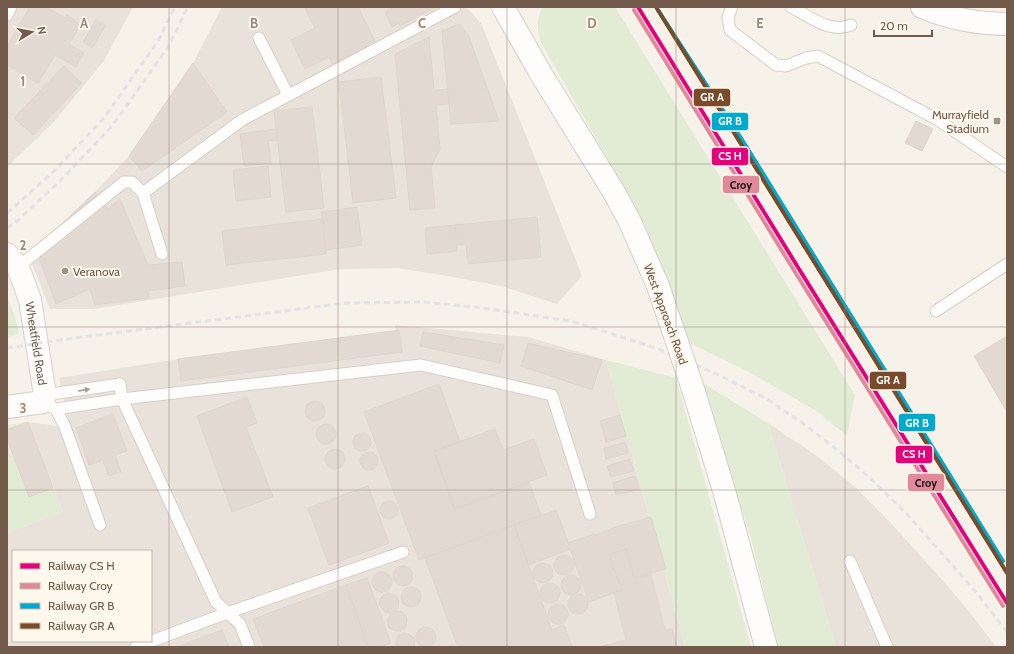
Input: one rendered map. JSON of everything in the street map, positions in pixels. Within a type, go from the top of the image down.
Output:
[{"type":"street","name":"West Approach Road","points":[[503,7],[615,194],[630,222],[658,286],[694,392],[725,494],[766,647]]},
{"type":"street","points":[[922,7],[955,19],[990,24],[1007,24]]},
{"type":"street","name":"Wheatfield Road","points":[[7,407],[48,402],[30,300],[13,261]]},
{"type":"lane","points":[[7,15],[12,7]]},
{"type":"lane","points":[[142,192],[242,120],[454,7]]},
{"type":"lane","points":[[732,7],[728,17],[730,30],[776,65],[786,66],[806,58],[818,56],[938,120],[1007,167]]},
{"type":"lane","points":[[791,7],[831,28],[843,28],[851,25]]},
{"type":"lane","points":[[259,38],[288,95]]},
{"type":"lane","points":[[13,261],[124,182],[132,182],[142,192],[162,254]]},
{"type":"lane","points":[[936,311],[1007,264]]},
{"type":"lane","points":[[48,402],[122,399],[421,365],[552,395],[590,514]]},
{"type":"lane","points":[[48,402],[120,384],[122,399],[216,602],[240,624],[249,647]]},
{"type":"lane","points":[[48,402],[65,427],[100,525]]},
{"type":"lane","points":[[152,641],[227,613],[403,552]]},
{"type":"lane","points":[[850,561],[887,647]]},
{"type":"lane","points":[[136,647],[149,642]]},
{"type":"shaded area","points":[[7,7],[133,7],[103,62],[53,123],[7,167]]},
{"type":"shaded area","points":[[222,7],[466,7],[481,23],[582,276],[557,304],[501,286],[398,268],[341,269],[94,309],[50,309],[28,254],[95,192],[129,156],[193,63]]},
{"type":"shaded area","points":[[395,325],[528,337],[606,360],[685,647],[7,647],[7,533],[63,512],[28,422],[65,427],[69,424],[59,378],[178,359],[396,331]]},
{"type":"shaded area","points":[[768,423],[817,456],[854,486],[890,522],[945,583],[996,647],[836,647]]},
{"type":"green space","points":[[543,7],[615,7],[855,395],[847,436],[818,412],[749,372],[687,342],[658,263],[635,207],[540,41],[538,24],[539,15]]},
{"type":"green space","points":[[7,298],[14,313],[19,334],[7,337]]},
{"type":"green space","points":[[606,360],[676,378],[751,647],[685,647]]},
{"type":"green space","points":[[701,382],[768,423],[836,647],[778,647],[751,538]]},
{"type":"green space","points":[[28,422],[63,512],[7,533],[7,425]]},
{"type":"building","points":[[30,7],[47,7],[65,18],[67,15],[81,24],[69,44],[84,53],[76,67],[55,55],[38,83],[7,65],[7,46]]},
{"type":"building","points":[[304,7],[358,7],[376,43],[333,64],[329,57],[305,69],[291,40],[315,28]]},
{"type":"building","points":[[390,7],[434,8],[400,26],[399,23],[392,27],[385,13],[391,9]]},
{"type":"building","points":[[96,20],[106,25],[92,48],[83,42]]},
{"type":"building","points":[[459,24],[468,34],[499,121],[451,124],[442,31]]},
{"type":"building","points":[[429,37],[434,90],[448,89],[449,104],[436,105],[440,149],[431,167],[435,208],[410,210],[395,54]]},
{"type":"building","points":[[193,63],[227,112],[142,171],[129,156]]},
{"type":"building","points":[[64,66],[82,83],[33,135],[14,118]]},
{"type":"building","points":[[381,77],[396,198],[353,203],[339,82]]},
{"type":"building","points":[[312,107],[324,208],[286,212],[274,111]]},
{"type":"building","points":[[916,121],[933,129],[922,151],[905,143]]},
{"type":"building","points":[[276,129],[278,140],[268,141],[271,163],[244,166],[240,134]]},
{"type":"building","points":[[268,166],[271,197],[236,201],[233,170]]},
{"type":"building","points":[[95,192],[108,209],[120,199],[148,265],[182,262],[185,286],[148,291],[149,298],[95,305],[90,289],[56,304],[36,250]]},
{"type":"building","points":[[357,207],[362,245],[326,250],[321,212]]},
{"type":"building","points":[[537,217],[541,257],[468,264],[466,244],[457,245],[455,225]]},
{"type":"building","points":[[322,219],[326,254],[226,265],[222,231]]},
{"type":"building","points":[[455,225],[457,251],[427,254],[425,228]]},
{"type":"building","points":[[399,330],[402,352],[181,381],[178,359]]},
{"type":"building","points":[[423,332],[504,345],[500,363],[420,346]]},
{"type":"building","points":[[1007,336],[1007,412],[974,356]]},
{"type":"building","points":[[528,343],[602,360],[592,390],[521,366]]},
{"type":"building","points":[[439,384],[460,442],[434,451],[455,509],[529,482],[541,515],[419,560],[364,412]]},
{"type":"building","points":[[247,397],[257,423],[246,427],[273,497],[232,512],[197,416]]},
{"type":"building","points":[[315,401],[322,404],[325,411],[322,418],[315,421],[308,418],[305,411],[308,404]]},
{"type":"building","points":[[113,414],[127,451],[115,455],[121,472],[109,476],[103,460],[89,465],[76,428]]},
{"type":"building","points":[[620,415],[626,436],[606,442],[600,421]]},
{"type":"building","points":[[28,422],[53,488],[29,497],[7,439],[7,430]]},
{"type":"building","points":[[326,424],[333,427],[336,434],[333,441],[326,444],[319,441],[316,434],[319,427]]},
{"type":"building","points":[[495,429],[503,450],[534,439],[547,475],[455,509],[434,451]]},
{"type":"building","points":[[362,433],[368,436],[371,442],[368,448],[362,451],[356,448],[353,442],[356,436]]},
{"type":"building","points":[[625,442],[628,453],[606,459],[604,448]]},
{"type":"building","points":[[335,449],[342,452],[345,459],[342,466],[335,469],[328,466],[325,459],[328,452]]},
{"type":"building","points":[[369,452],[375,455],[378,461],[375,467],[369,470],[363,467],[360,461],[363,455]]},
{"type":"building","points":[[630,459],[634,471],[611,477],[607,466]]},
{"type":"building","points":[[635,476],[639,489],[616,495],[613,483]]},
{"type":"building","points":[[368,486],[389,543],[329,565],[308,508]]},
{"type":"building","points":[[389,501],[395,504],[398,510],[395,516],[389,519],[383,516],[380,510],[383,504]]},
{"type":"building","points":[[556,510],[571,549],[528,565],[514,525]]},
{"type":"building","points":[[651,517],[666,569],[634,578],[626,549],[609,555],[622,590],[589,602],[568,543]]},
{"type":"building","points":[[514,525],[552,630],[564,625],[572,647],[458,647],[425,558]]},
{"type":"building","points":[[626,549],[634,578],[651,574],[665,630],[672,629],[677,647],[599,647],[626,640],[614,593],[622,590],[609,555]]},
{"type":"building","points":[[564,555],[571,558],[574,565],[571,572],[564,575],[557,572],[554,565],[557,558]]},
{"type":"building","points":[[543,563],[550,566],[553,573],[550,580],[543,583],[536,580],[533,573],[536,566]]},
{"type":"building","points":[[403,566],[410,569],[413,576],[410,583],[403,586],[396,583],[393,576],[396,569]]},
{"type":"building","points":[[382,572],[389,575],[392,582],[389,589],[382,592],[375,589],[372,582],[375,575]]},
{"type":"building","points":[[571,575],[578,578],[581,585],[578,592],[571,595],[564,592],[561,585],[564,578]]},
{"type":"building","points":[[367,578],[391,643],[380,647],[368,647],[346,585]]},
{"type":"building","points":[[550,583],[557,586],[560,593],[557,600],[550,603],[543,600],[540,593],[543,586]]},
{"type":"building","points":[[346,585],[368,647],[264,647],[253,619]]},
{"type":"building","points":[[411,587],[418,590],[421,597],[418,604],[411,607],[404,604],[401,597],[404,590]]},
{"type":"building","points":[[390,593],[399,600],[398,608],[395,611],[402,612],[407,618],[406,626],[400,631],[389,628],[387,620],[391,613],[385,612],[380,606],[379,602],[383,595]]},
{"type":"building","points":[[578,594],[585,597],[588,604],[585,611],[578,614],[571,611],[568,604],[571,597]]},
{"type":"building","points":[[558,604],[565,607],[568,614],[565,621],[558,624],[551,621],[548,614],[551,607]]},
{"type":"building","points":[[426,627],[433,630],[436,637],[433,644],[426,647],[419,644],[416,637],[419,630]]},
{"type":"building","points":[[222,630],[229,647],[177,647]]},
{"type":"building","points":[[406,633],[415,640],[414,647],[396,647],[396,639],[399,635]]},
{"type":"railway","points":[[7,213],[52,173],[104,118],[158,41],[175,7]]},
{"type":"railway","points":[[7,228],[17,221],[60,181],[113,125],[168,47],[188,7]]},
{"type":"railway","points":[[7,348],[346,303],[422,302],[475,307],[571,321],[656,348],[721,376],[767,399],[805,425],[840,452],[871,479],[906,513],[976,592],[1007,632]]},
{"type":"transit line","points":[[638,7],[1007,603]]},
{"type":"transit line","points":[[656,7],[1007,573]]},
{"type":"transit line","points":[[658,10],[741,138],[1003,561]]},
{"type":"rail line","name":"Croy","points":[[634,10],[1003,606]]},
{"type":"place","name":"Murrayfield Stadium","points":[[997,121]]},
{"type":"place","name":"Veranova","points":[[65,271]]}]
